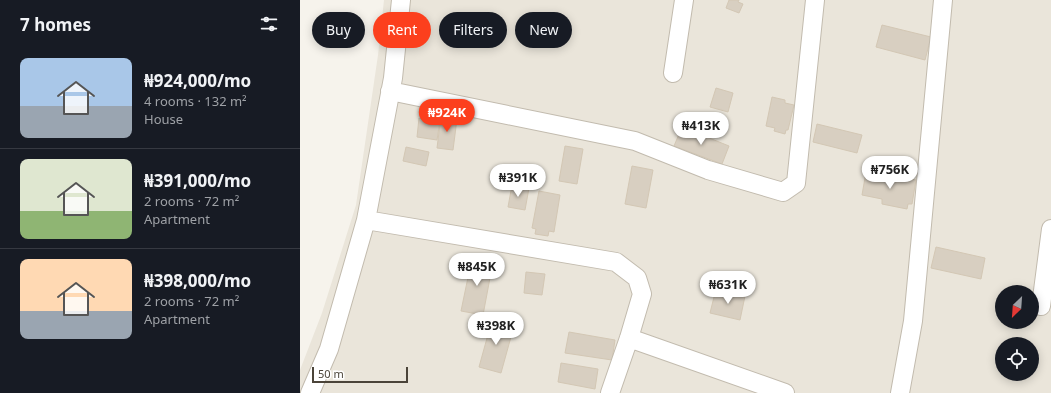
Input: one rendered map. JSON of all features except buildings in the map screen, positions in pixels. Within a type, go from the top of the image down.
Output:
[{"type":"street","points":[[310,393],[329,349],[366,220],[390,91],[401,0]]},
{"type":"street","points":[[673,73],[684,0]]},
{"type":"street","points":[[390,91],[635,141],[708,170],[783,192],[796,183],[815,0]]},
{"type":"street","points":[[900,393],[913,321],[943,0]]},
{"type":"street","points":[[366,220],[616,262],[637,278],[642,294],[610,393]]},
{"type":"street","points":[[1041,306],[1051,229]]},
{"type":"street","points":[[629,338],[785,393]]},
{"type":"shaded area","points":[[384,0],[1051,0],[1051,393],[300,393],[300,370],[322,313],[356,205],[379,48],[431,48],[431,12],[383,12]]}]
